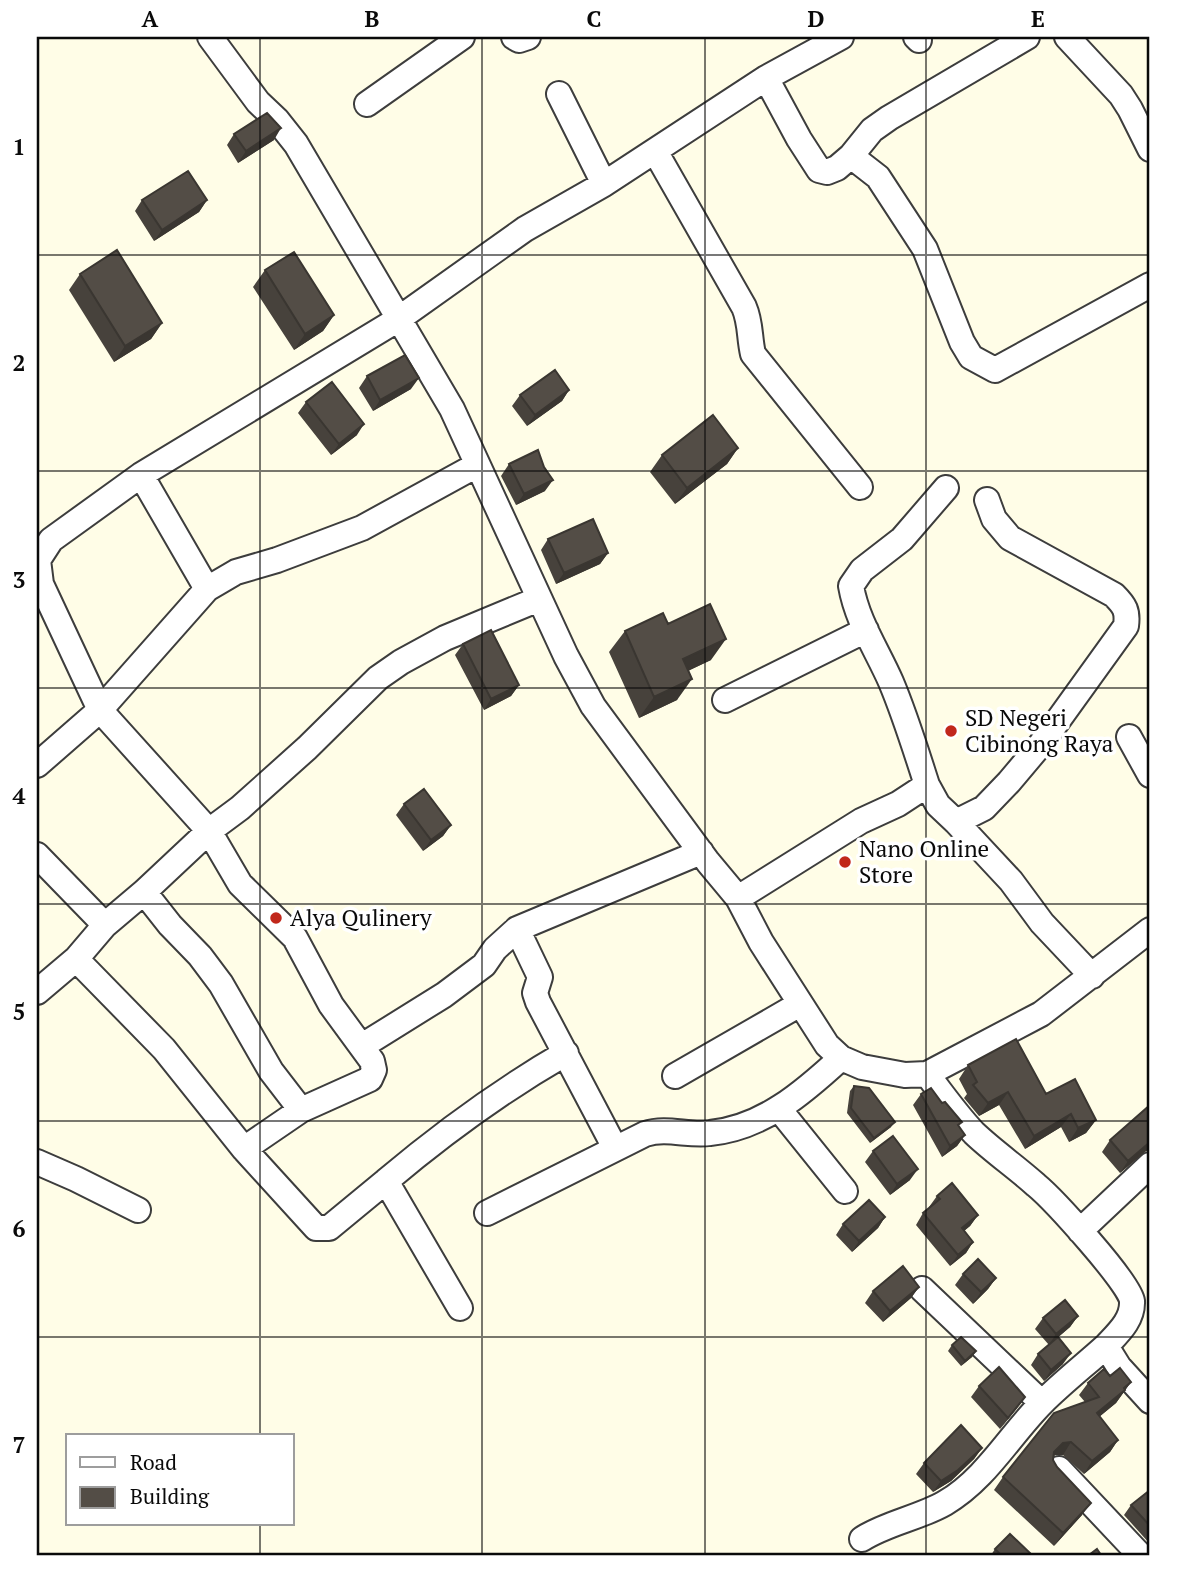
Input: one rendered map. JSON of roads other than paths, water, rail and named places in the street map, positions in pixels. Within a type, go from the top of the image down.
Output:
[{"type":"street","points":[[210,37],[258,102],[296,144],[397,320],[452,409],[566,656],[600,718],[738,898],[761,942],[827,1045],[841,1058],[862,1066],[905,1075],[928,1074],[1041,1014],[1150,930]]},
{"type":"street","points":[[367,104],[462,37]]},
{"type":"street","points":[[514,37],[519,40],[528,37]]},
{"type":"street","points":[[244,1150],[301,1110],[370,1079],[374,1070],[372,1061],[331,1005],[299,943],[240,884],[209,831],[100,710],[41,584],[37,559],[51,540],[141,475],[397,320],[525,229],[604,184],[766,78],[841,37]]},
{"type":"street","points":[[766,78],[815,166],[827,172],[837,168],[851,156],[872,130],[889,118],[1027,37]]},
{"type":"street","points":[[1067,37],[1121,95],[1150,149]]},
{"type":"street","points":[[559,94],[604,184]]},
{"type":"street","points":[[655,151],[744,307],[750,323],[749,337],[753,354],[860,487]]},
{"type":"street","points":[[851,156],[877,177],[925,249],[962,342],[971,357],[984,366],[995,370],[1150,285]]},
{"type":"street","points":[[37,765],[100,710],[207,589],[236,572],[277,560],[362,528],[477,465]]},
{"type":"street","points":[[141,475],[207,589]]},
{"type":"street","points":[[946,488],[902,539],[854,579],[851,586],[854,602],[892,683],[927,785],[937,805],[1011,881],[1042,923],[1092,976]]},
{"type":"street","points":[[956,822],[984,808],[1041,744],[1126,626],[1128,616],[1125,606],[1114,596],[1010,538],[994,519],[987,500]]},
{"type":"street","points":[[37,992],[76,959],[104,925],[307,748],[378,678],[445,638],[540,599]]},
{"type":"street","points":[[725,700],[866,629]]},
{"type":"street","points":[[1129,737],[1150,775]]},
{"type":"street","points":[[738,898],[861,821],[898,804],[927,785]]},
{"type":"street","points":[[362,1046],[444,995],[474,972],[517,929],[701,852]]},
{"type":"street","points":[[37,855],[104,925]]},
{"type":"street","points":[[144,892],[221,984],[271,1071],[301,1110]]},
{"type":"street","points":[[517,929],[540,977],[536,993],[538,1002],[615,1148]]},
{"type":"street","points":[[76,959],[164,1049],[244,1150],[316,1228],[329,1228],[431,1143],[507,1087],[566,1053]]},
{"type":"street","points":[[676,1076],[800,1004]]},
{"type":"street","points":[[487,1213],[656,1130],[710,1133],[732,1129],[779,1109],[841,1058]]},
{"type":"street","points":[[862,1539],[945,1503],[955,1496],[1001,1452],[1042,1403],[1106,1346],[1141,1304],[1132,1297],[1080,1231],[1038,1186],[973,1132],[928,1074]]},
{"type":"street","points":[[779,1109],[845,1191]]},
{"type":"street","points":[[37,1162],[138,1210]]},
{"type":"street","points":[[1080,1231],[1150,1165]]},
{"type":"street","points":[[386,1181],[460,1308]]},
{"type":"street","points":[[922,1289],[1042,1403]]},
{"type":"street","points":[[1106,1346],[1119,1367],[1150,1401]]},
{"type":"street","points":[[1059,1469],[1140,1555]]},
{"type":"place","name":"SD Negeri Cibinong Raya","points":[[951,731]]},
{"type":"place","name":"Nano Online Store","points":[[845,862]]},
{"type":"place","name":"Alya Qulinery","points":[[276,918]]}]
